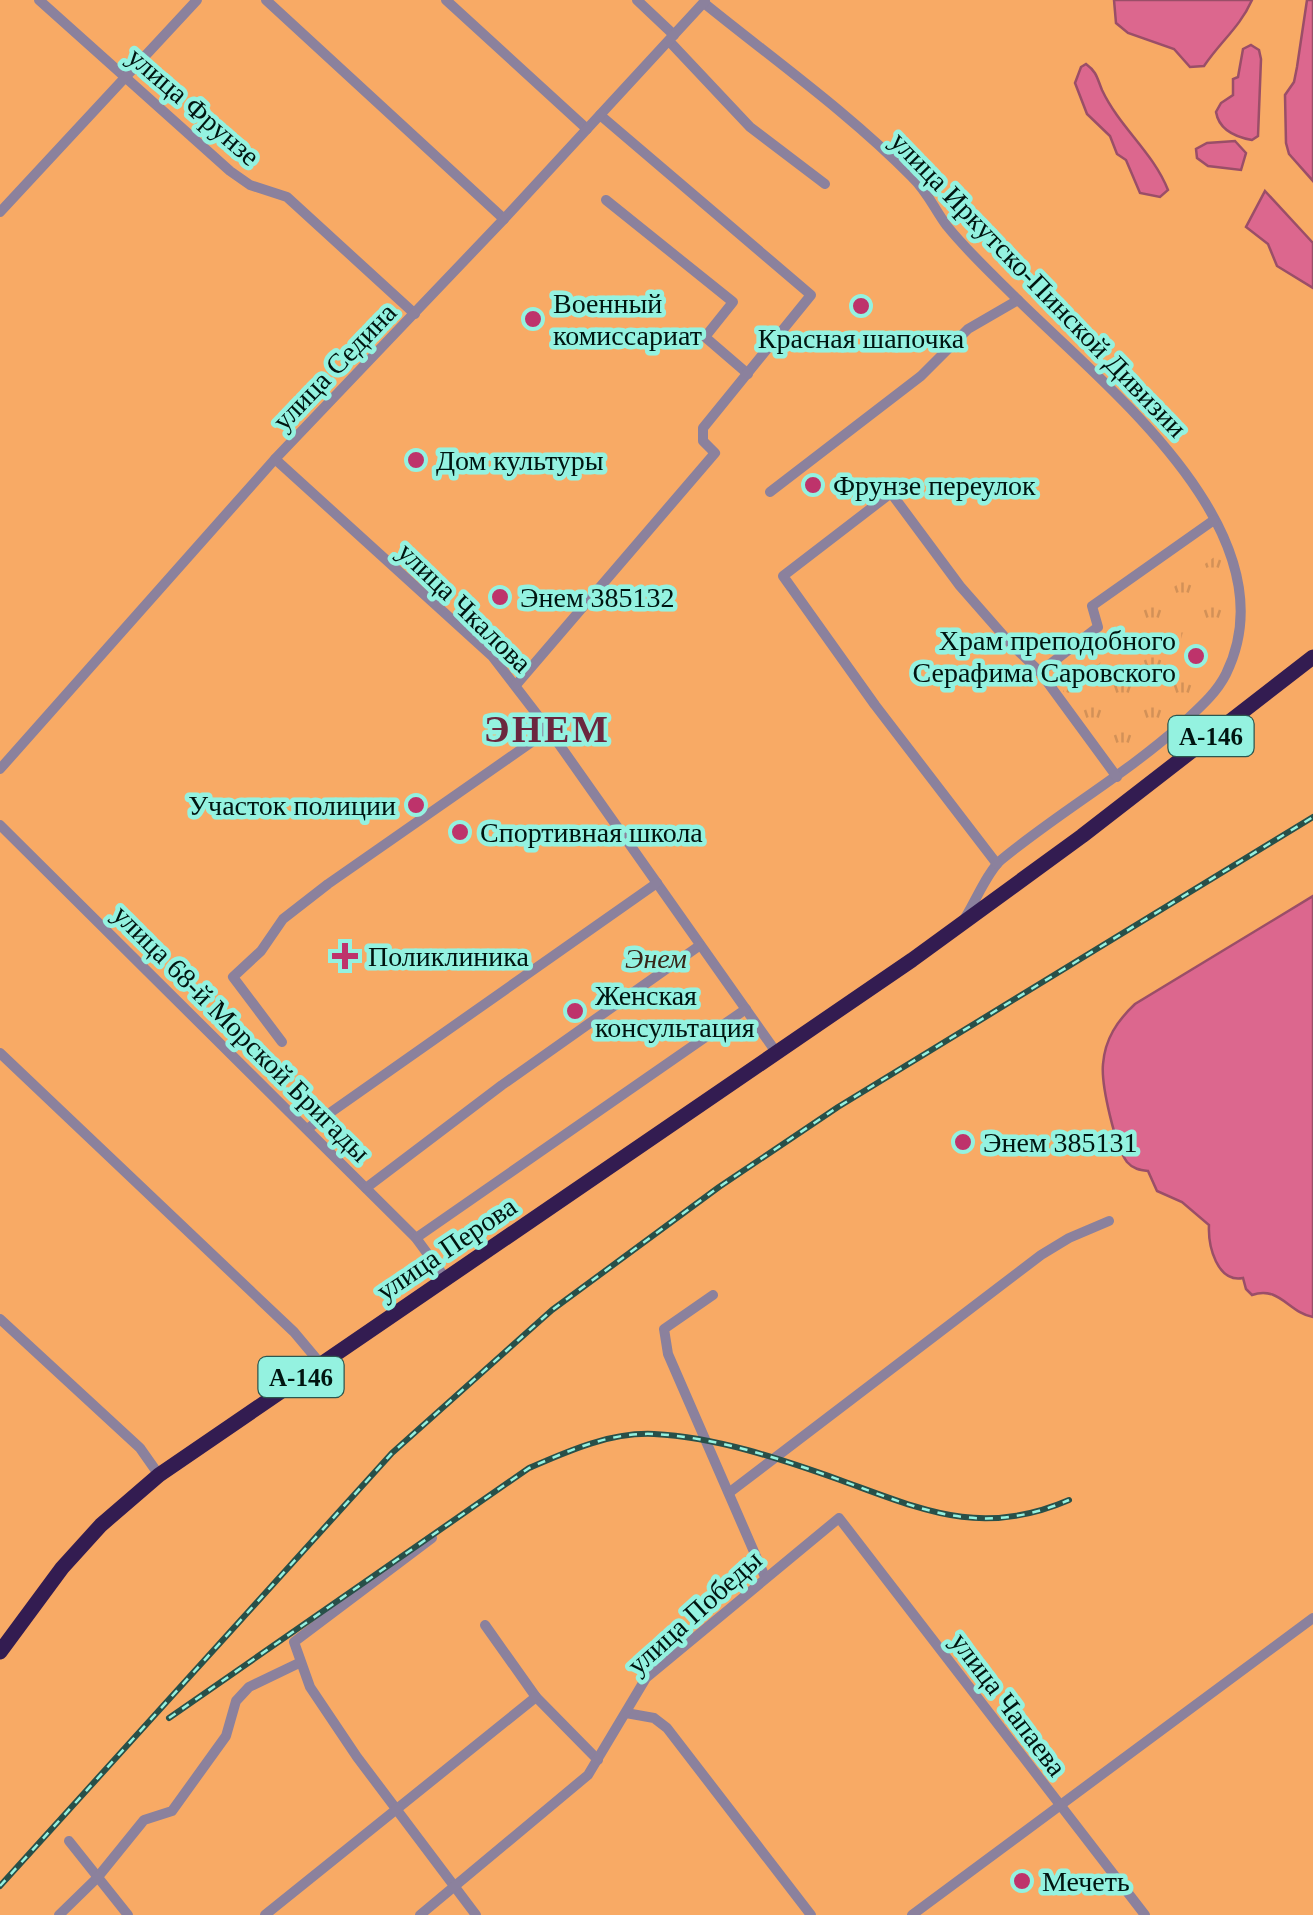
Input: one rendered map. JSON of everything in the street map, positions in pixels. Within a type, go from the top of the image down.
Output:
[{"type":"highway","name":"улица Перова","points":[[0,1652],[100,1524],[160,1474],[959,927],[1313,657]]},
{"type":"street","name":"улица Фрунзе","points":[[38,0],[230,172],[250,185],[287,197],[415,314]]},
{"type":"street","points":[[0,212],[198,0]]},
{"type":"street","points":[[266,0],[504,220]]},
{"type":"street","points":[[446,0],[588,129]]},
{"type":"street","points":[[636,0],[750,127],[826,184]]},
{"type":"street","name":"улица Седина","points":[[0,768],[275,459],[504,220],[705,1]]},
{"type":"street","name":"улица Иркутско-Пинской Дивизии","points":[[705,1],[914,178],[946,225],[1157,435],[1214,520],[1234,570],[1240,599]]},
{"type":"street","points":[[516,685],[715,453],[703,441],[703,428],[811,295],[600,115]]},
{"type":"street","points":[[606,200],[733,302],[706,337],[748,374]]},
{"type":"street","points":[[770,492],[921,376],[968,329],[1018,300]]},
{"type":"street","name":"улица Чкалова","points":[[275,459],[492,656],[549,730],[776,1052]]},
{"type":"street","points":[[996,864],[782,576],[890,493],[960,586],[1040,672],[1117,776]]},
{"type":"street","points":[[1040,672],[1098,627],[1092,606],[1214,520]]},
{"type":"street","name":"улица Перова","points":[[959,927],[996,864],[1159,745],[1218,686],[1236,650],[1240,599]]},
{"type":"street","points":[[282,1042],[233,977],[261,951],[284,920],[328,884],[549,730]]},
{"type":"street","name":"улица 68-й Морской Бригады","points":[[0,825],[416,1238],[446,1280]]},
{"type":"street","points":[[307,1129],[657,883]]},
{"type":"street","points":[[366,1188],[502,1084],[699,946]]},
{"type":"street","name":"улица Перова","points":[[416,1238],[746,1009]]},
{"type":"street","points":[[0,1052],[294,1332],[320,1363]]},
{"type":"street","points":[[730,1492],[1041,1255],[1069,1238],[1109,1222]]},
{"type":"street","points":[[713,1295],[664,1329],[668,1354],[765,1577]]},
{"type":"street","points":[[0,1319],[140,1448],[160,1474]]},
{"type":"street","name":"улица Победы","points":[[420,1915],[588,1776],[646,1678],[838,1518]]},
{"type":"street","name":"улица Чапаева","points":[[838,1518],[1145,1915]]},
{"type":"street","points":[[432,1538],[294,1642],[310,1687],[476,1915]]},
{"type":"street","points":[[912,1915],[1313,1618]]},
{"type":"street","points":[[485,1625],[536,1697],[598,1760]]},
{"type":"street","points":[[59,1915],[97,1878],[144,1820],[172,1811],[226,1736],[236,1701],[248,1686],[300,1664]]},
{"type":"street","points":[[264,1915],[536,1697]]},
{"type":"street","points":[[626,1713],[654,1718],[667,1728],[811,1915]]},
{"type":"street","points":[[69,1842],[128,1915]]},
{"type":"green space","name":"Энем","points":[[0,0],[1313,0],[1313,1915],[0,1915]]},
{"type":"green space","points":[[1221,552],[1232,597],[1231,644],[1183,632],[1173,667],[1208,693],[1120,769],[1063,691],[1125,644],[1116,630]]},
{"type":"shaded area","points":[[1114,0],[1252,0],[1204,66],[1190,67],[1174,49],[1128,33],[1116,23]]},
{"type":"shaded area","points":[[1307,0],[1313,0],[1313,181],[1289,154],[1286,143],[1285,95],[1294,82]]},
{"type":"shaded area","points":[[1251,45],[1259,50],[1261,59],[1258,136],[1252,140],[1229,132],[1220,124],[1216,112],[1233,95],[1233,79],[1238,77],[1243,49]]},
{"type":"shaded area","points":[[1086,64],[1162,176],[1168,190],[1160,197],[1140,193],[1110,136],[1087,114],[1075,83]]},
{"type":"shaded area","points":[[1235,141],[1246,153],[1241,170],[1208,166],[1197,158],[1196,149],[1207,143]]},
{"type":"shaded area","points":[[1265,191],[1313,243],[1313,288],[1277,266],[1268,244],[1246,227]]},
{"type":"shaded area","points":[[1313,896],[1313,1317],[1270,1294],[1252,1295],[1243,1278],[1227,1275],[1212,1252],[1209,1225],[1182,1202],[1157,1191],[1148,1171],[1127,1162],[1114,1129],[1103,1074],[1109,1039],[1135,1004]]},
{"type":"railway","points":[[0,1886],[392,1453],[552,1310],[719,1187],[838,1107],[1313,817]]},
{"type":"railway","points":[[169,1718],[529,1468],[605,1439],[654,1434],[725,1444],[953,1516],[1008,1517],[1069,1500]]},
{"type":"place","name":"Красная шапочка","points":[[861,306]]},
{"type":"place","name":"Военный комиссариат","points":[[533,319]]},
{"type":"place","name":"Дом культуры","points":[[416,460]]},
{"type":"place","name":"Фрунзе переулок","points":[[813,485]]},
{"type":"place","name":"Энем 385132","points":[[500,597]]},
{"type":"place","name":"Храм преподобного Серафима Саровского","points":[[1196,656]]},
{"type":"place","name":"Участок полиции","points":[[416,805]]},
{"type":"place","name":"Спортивная школа","points":[[460,832]]},
{"type":"place","name":"Поликлиника","points":[[345,956]]},
{"type":"place","name":"Женская консультация","points":[[575,1011]]},
{"type":"place","name":"Энем 385131","points":[[963,1142]]},
{"type":"place","name":"Мечеть","points":[[1022,1881]]},
{"type":"district","name":"ЭНЕМ","points":[[547,729]]}]
